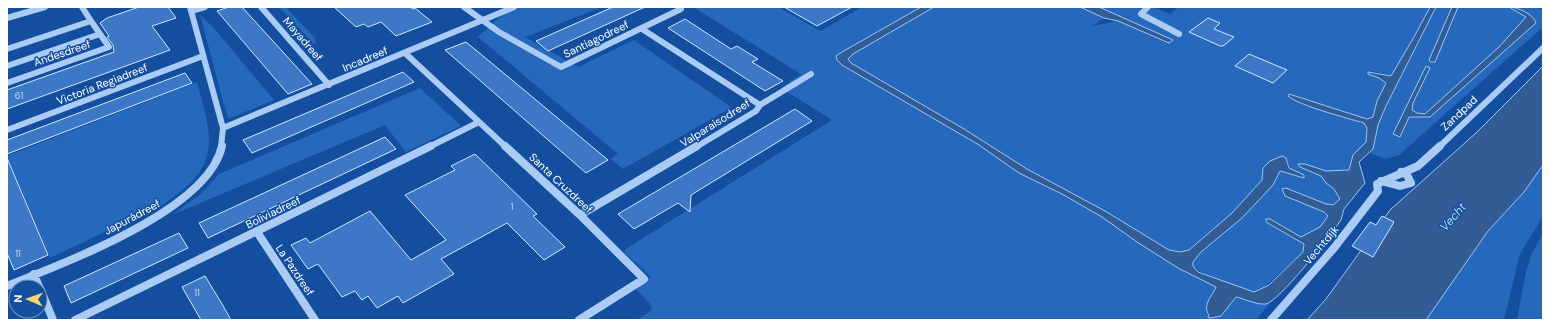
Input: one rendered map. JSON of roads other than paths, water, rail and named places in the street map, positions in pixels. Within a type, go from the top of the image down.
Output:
[{"type":"street","points":[[7,18],[21,10],[45,7]]},
{"type":"street","points":[[7,66],[100,34],[82,7]]},
{"type":"street","points":[[190,9],[205,7]]},
{"type":"street","name":"Mayadreef","points":[[262,7],[329,85]]},
{"type":"street","points":[[464,7],[481,20]]},
{"type":"street","name":"Incadreef","points":[[223,128],[514,7]]},
{"type":"street","points":[[1148,7],[1141,14],[1179,34]]},
{"type":"street","name":"Japurádreef","points":[[7,286],[125,235],[151,221],[173,207],[197,187],[214,165],[222,147],[223,128],[190,9]]},
{"type":"street","name":"Santiagodreef","points":[[481,20],[561,67],[681,10]]},
{"type":"street","points":[[7,49],[91,21]]},
{"type":"street","name":"Valparaisodreef","points":[[580,215],[756,111],[760,105],[642,29]]},
{"type":"street","name":"Andesdreef","points":[[7,83],[109,47],[100,34]]},
{"type":"street","name":"Zandpad","points":[[1381,181],[1418,166],[1543,48]]},
{"type":"street","name":"Santa Cruzdreef","points":[[405,53],[580,215],[644,279],[579,320]]},
{"type":"street","name":"Victoria Regiadreef","points":[[7,130],[203,56]]},
{"type":"street","points":[[760,105],[811,74]]},
{"type":"street","name":"Boliviadreef","points":[[75,320],[479,122]]},
{"type":"street","points":[[1381,181],[1400,186],[1411,183],[1407,175],[1401,172]]},
{"type":"street","name":"Vechtdijk","points":[[1271,320],[1334,248],[1378,191],[1377,184],[1381,181]]},
{"type":"street","name":"La Pazdreef","points":[[257,232],[315,320]]},
{"type":"street","points":[[34,274],[36,279]]},
{"type":"street","points":[[48,309],[52,320]]},
{"type":"water","points":[[921,7],[934,7],[853,54],[848,59],[851,63],[964,129],[1027,169],[1105,211],[1169,250],[1180,252],[1189,250],[1232,213],[1262,180],[1263,168],[1270,161],[1282,156],[1286,158],[1289,168],[1304,175],[1304,178],[1280,171],[1273,185],[1242,218],[1201,252],[1193,262],[1193,266],[1198,272],[1254,292],[1269,285],[1303,252],[1304,244],[1266,222],[1266,219],[1270,219],[1301,237],[1320,227],[1328,216],[1324,212],[1285,196],[1282,189],[1286,188],[1326,204],[1333,205],[1340,199],[1334,189],[1326,183],[1321,176],[1300,167],[1298,164],[1305,164],[1326,171],[1349,170],[1353,155],[1366,142],[1367,128],[1364,123],[1303,104],[1288,96],[1289,94],[1367,119],[1373,117],[1377,101],[1386,83],[1379,78],[1368,74],[1368,72],[1391,76],[1430,7],[1436,7],[1386,106],[1378,125],[1373,149],[1359,162],[1365,183],[1344,209],[1341,220],[1336,227],[1291,282],[1272,300],[1266,304],[1262,304],[1236,297],[1221,316],[1210,318],[1208,317],[1207,305],[1216,287],[1178,268],[1137,242],[1102,217],[1062,194],[1019,173],[979,145],[842,65],[837,60],[836,56],[842,52]]},
{"type":"water","points":[[1080,7],[1099,7],[1173,40],[1169,43],[1118,21],[1104,18]]},
{"type":"water","points":[[1452,7],[1458,7],[1435,62],[1431,62],[1429,60]]},
{"type":"water","points":[[1509,7],[1517,8],[1525,12],[1535,20],[1536,23],[1430,117],[1409,117],[1400,137],[1393,134],[1426,66],[1430,68],[1413,103],[1412,110],[1417,113],[1425,114],[1500,46],[1526,17]]},
{"type":"water","name":"Vecht","points":[[1543,66],[1543,165],[1524,192],[1488,231],[1426,320],[1307,320],[1326,299],[1390,210],[1476,133]]}]
